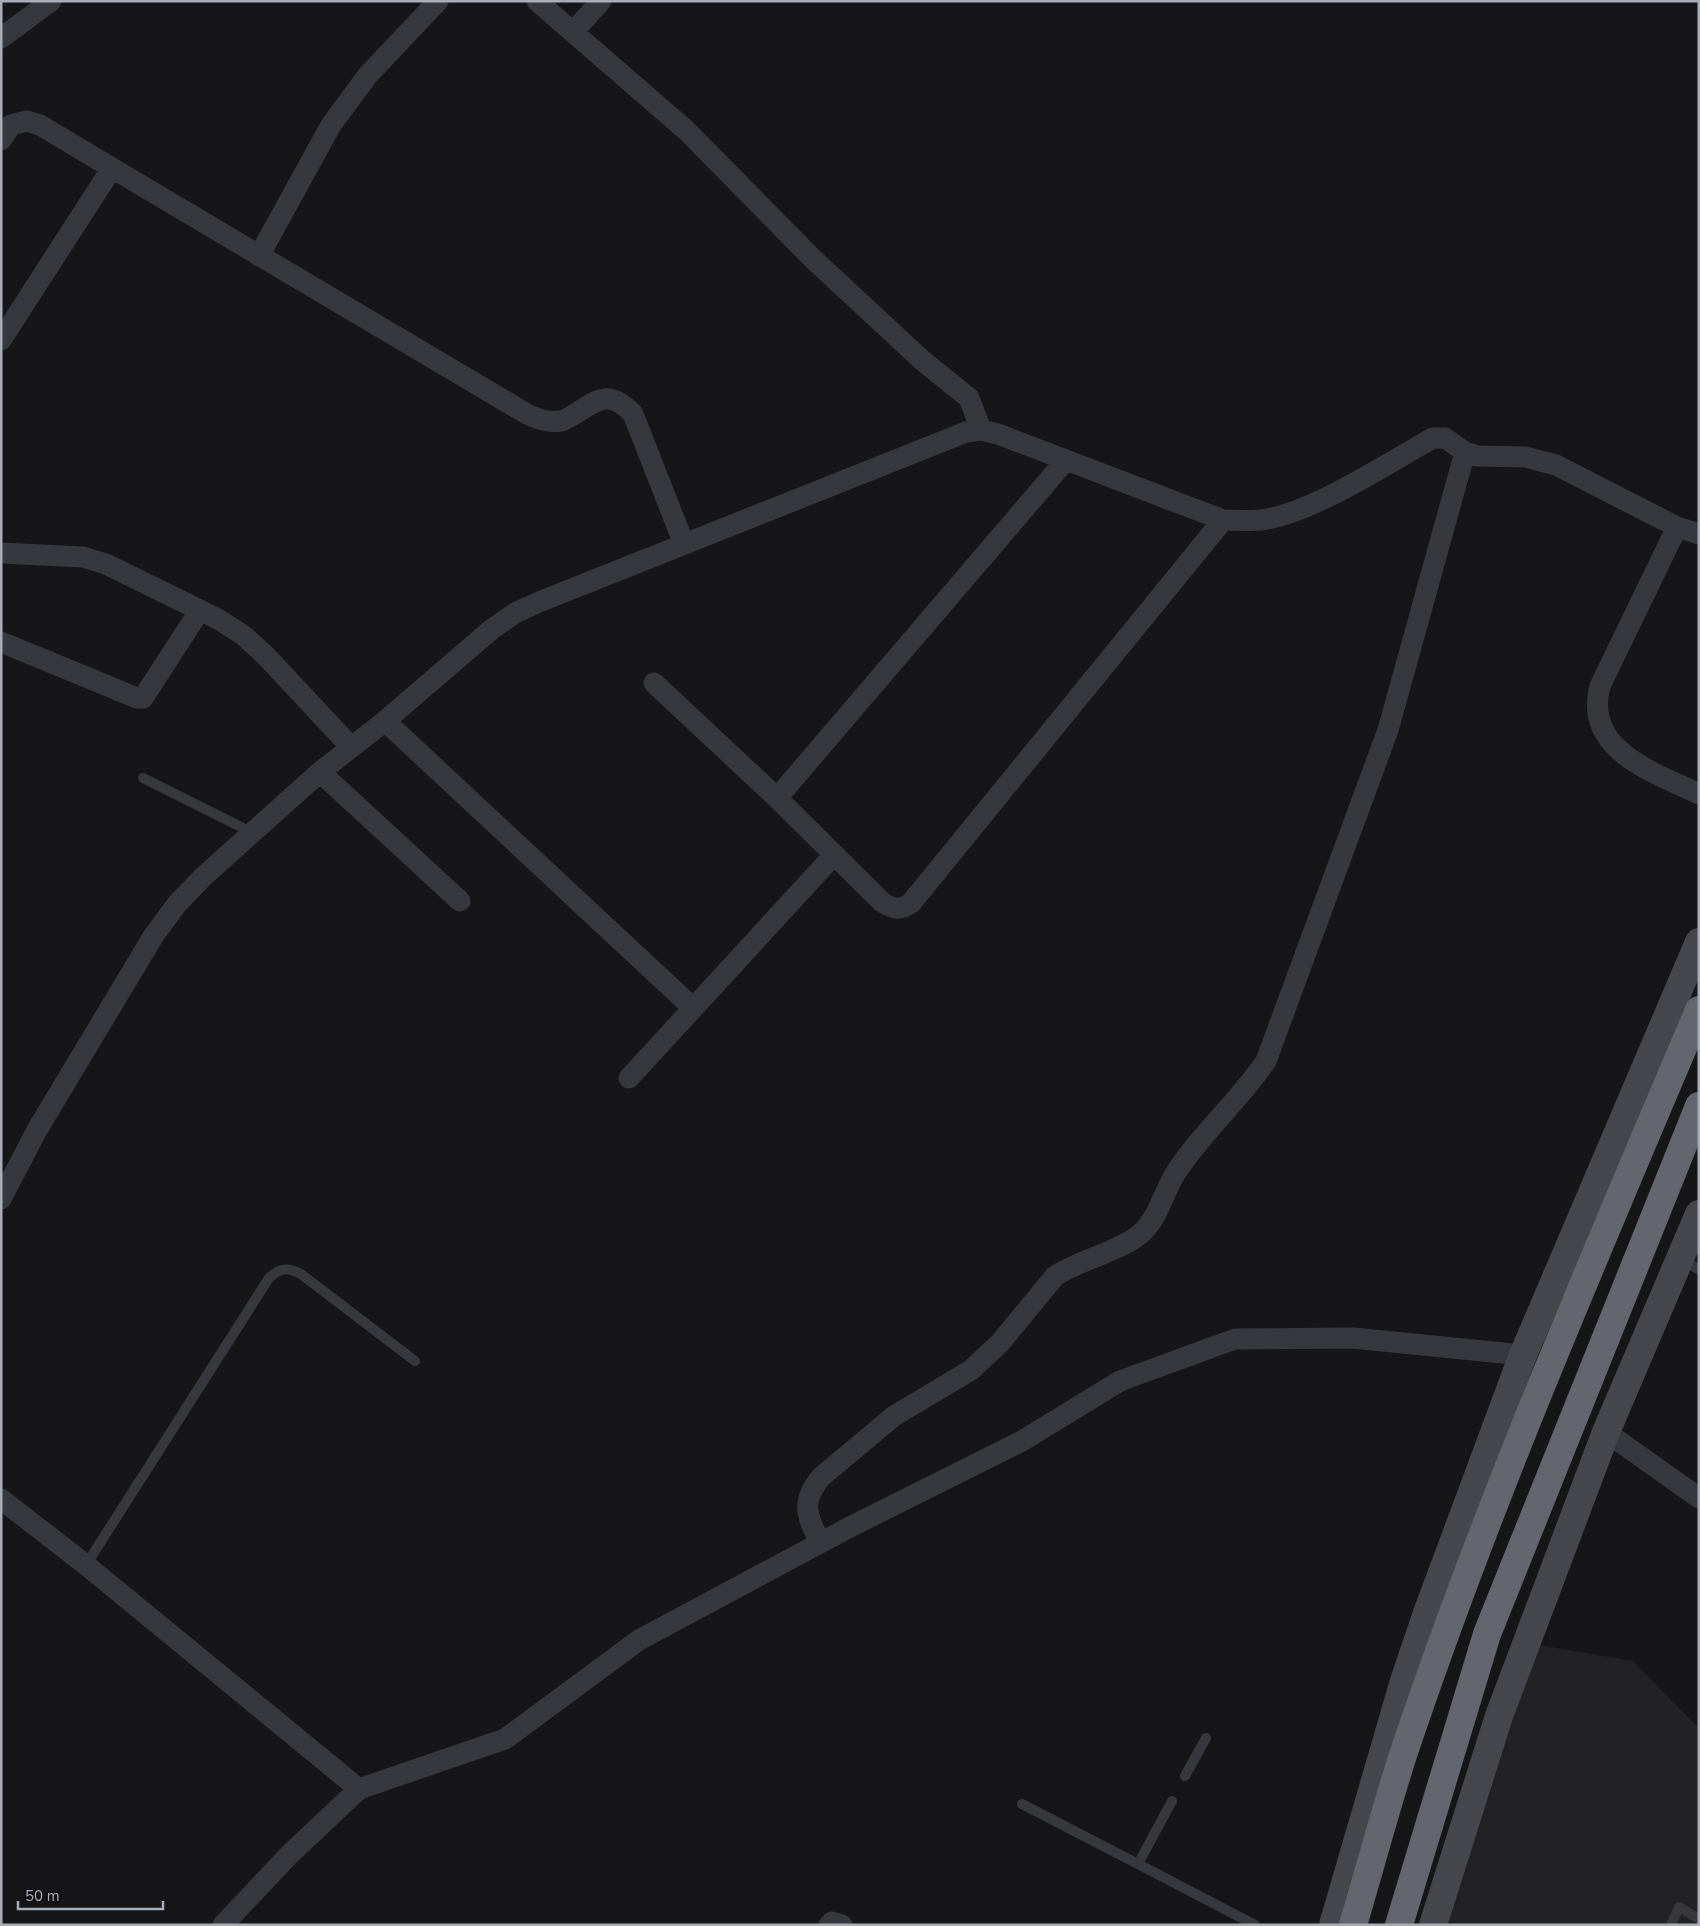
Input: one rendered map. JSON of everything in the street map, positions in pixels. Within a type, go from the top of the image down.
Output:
[{"type":"highway","points":[[1353,1925],[1403,1756],[1446,1634],[1550,1363],[1699,1010]]},
{"type":"highway","points":[[1399,1925],[1482,1649],[1590,1374],[1699,1106]]},
{"type":"street","points":[[1,38],[51,1]]},
{"type":"street","points":[[259,256],[331,125],[368,75],[438,1]]},
{"type":"street","points":[[537,1],[687,131],[812,258],[923,361],[969,398],[981,430]]},
{"type":"street","points":[[573,32],[601,1]]},
{"type":"street","points":[[1,140],[11,126],[27,122],[40,125],[527,414],[545,421],[563,421],[597,399],[609,398],[623,404],[633,414],[684,544]]},
{"type":"street","points":[[1,340],[112,168]]},
{"type":"street","points":[[1,1199],[37,1130],[154,936],[177,904],[320,772],[385,721],[492,629],[514,613],[966,432],[981,430],[1066,460],[1222,520],[1262,520],[1297,510],[1329,495],[1433,438],[1445,438],[1465,452],[1478,456],[1525,457],[1556,465],[1677,527],[1699,534]]},
{"type":"street","points":[[820,1543],[807,1514],[807,1502],[811,1489],[820,1476],[894,1416],[970,1370],[986,1357],[1000,1343],[1055,1276],[1135,1239],[1148,1227],[1175,1174],[1252,1082],[1266,1061],[1388,730],[1465,452]]},
{"type":"street","points":[[777,798],[1066,460]]},
{"type":"street","points":[[654,683],[777,798],[882,902],[893,909],[903,908],[911,903],[1222,520]]},
{"type":"street","points":[[1677,527],[1600,686],[1596,702],[1600,724],[1611,744],[1645,768],[1699,794]]},
{"type":"street","points":[[1,553],[83,557],[106,564],[200,610],[243,635],[351,747]]},
{"type":"street","points":[[1,642],[137,698],[144,698],[200,610]]},
{"type":"street","points":[[385,721],[693,1008]]},
{"type":"street","points":[[320,772],[460,901]]},
{"type":"street","points":[[629,1078],[834,855]]},
{"type":"street","points":[[1333,1925],[1404,1681],[1427,1613],[1523,1355],[1699,942]]},
{"type":"street","points":[[1433,1925],[1499,1716],[1606,1432],[1689,1264],[1699,1214]]},
{"type":"street","points":[[222,1925],[289,1855],[359,1789],[505,1739],[639,1640],[848,1528],[1022,1441],[1120,1381],[1235,1339],[1353,1338],[1523,1355]]},
{"type":"street","points":[[1606,1432],[1699,1498]]},
{"type":"street","points":[[1,1499],[86,1565],[359,1789]]},
{"type":"street","points":[[829,1925],[832,1922],[842,1925]]},
{"type":"lane","points":[[143,778],[253,833]]},
{"type":"lane","points":[[86,1565],[269,1278],[278,1270],[290,1269],[301,1274],[415,1361]]},
{"type":"lane","points":[[1186,1776],[1206,1738]]},
{"type":"lane","points":[[1138,1864],[1172,1801]]},
{"type":"lane","points":[[1022,1804],[1255,1925]]},
{"type":"lane","points":[[1671,1925],[1679,1907],[1699,1919]]},
{"type":"shaded area","points":[[1533,1644],[1633,1661],[1699,1728],[1699,1925],[1444,1925]]}]
